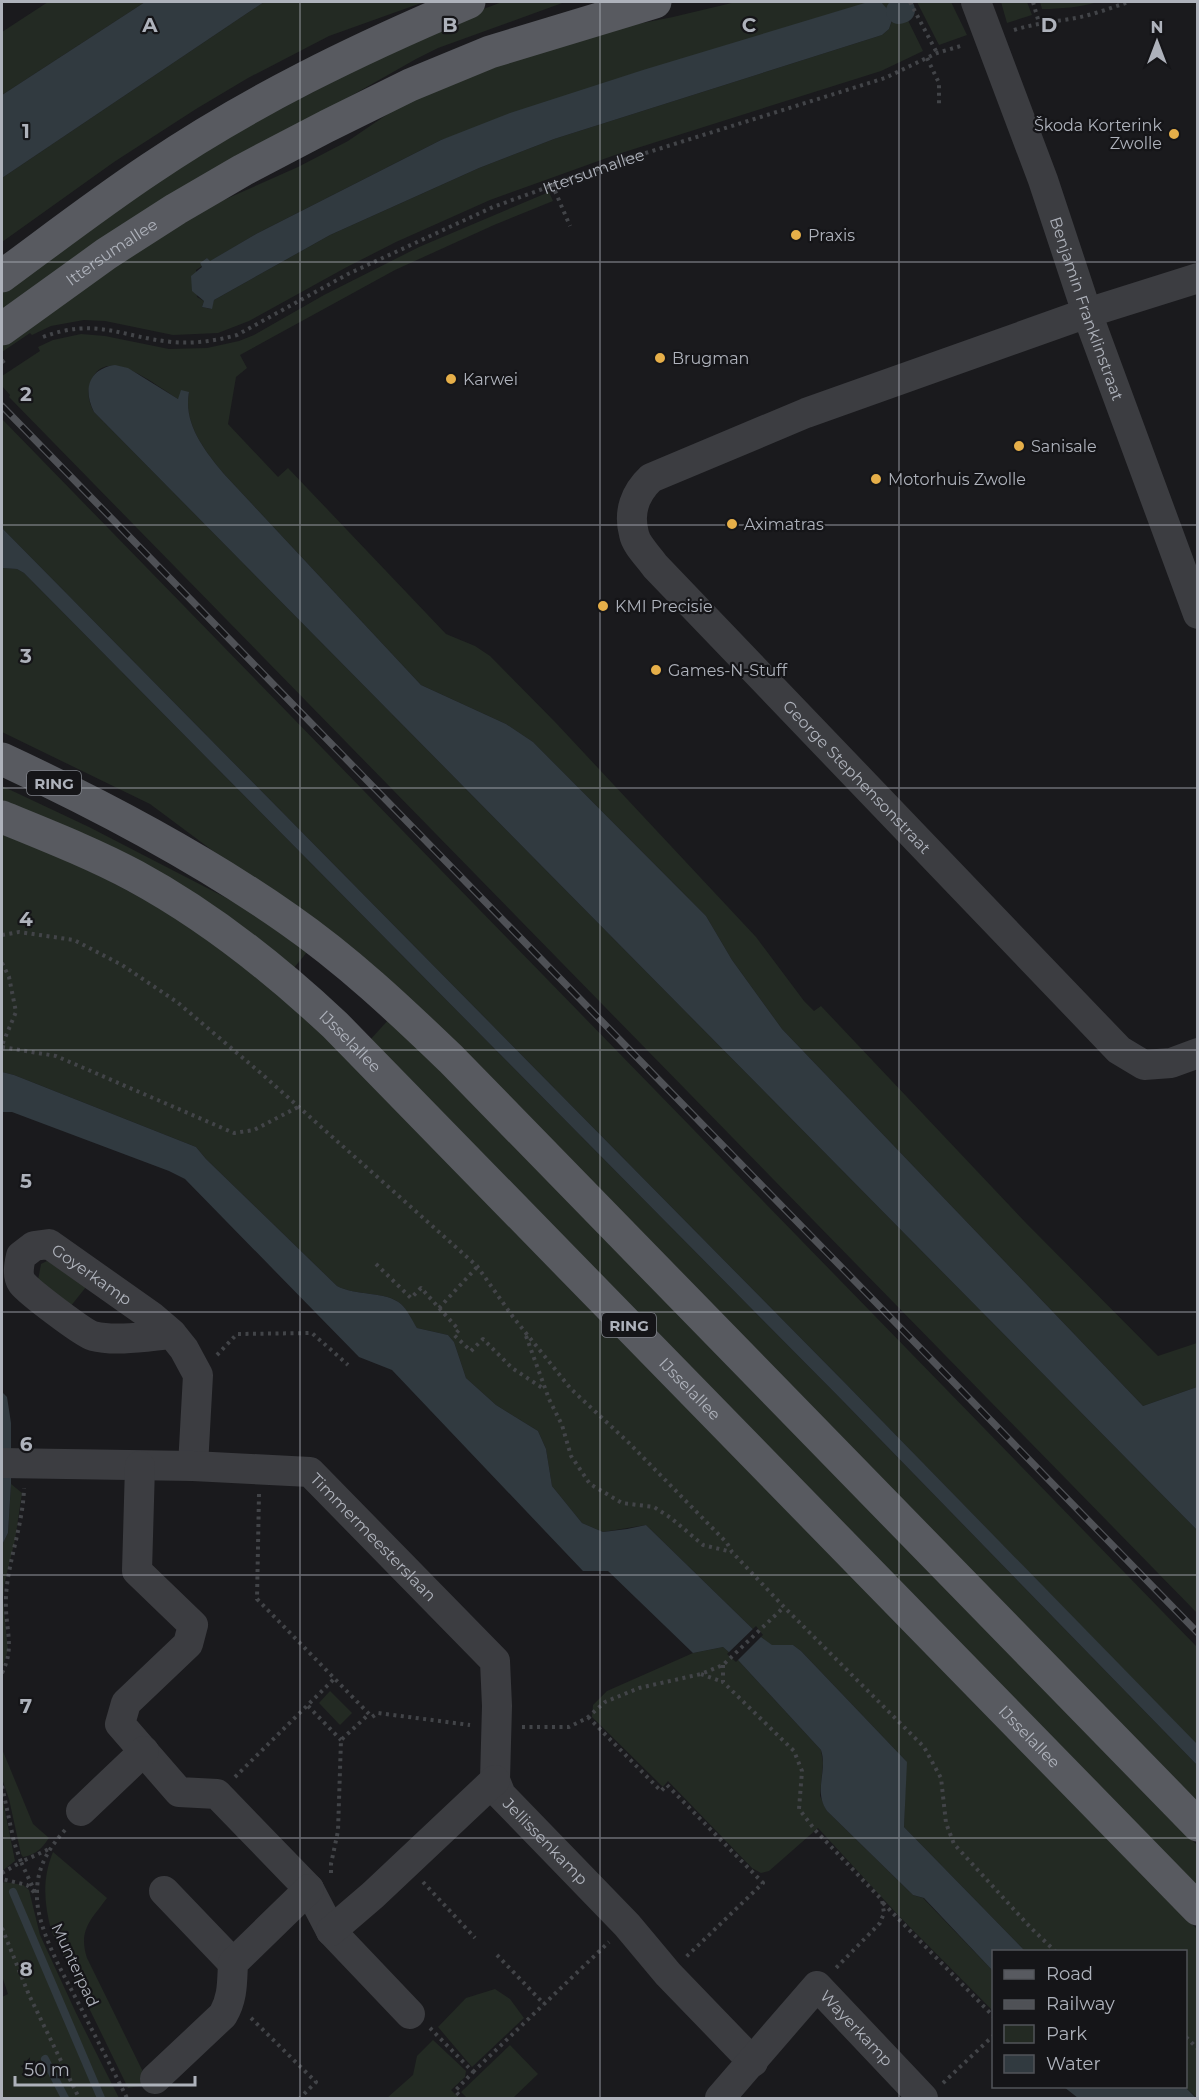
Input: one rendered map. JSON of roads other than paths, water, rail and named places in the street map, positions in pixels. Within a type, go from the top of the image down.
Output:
[{"type":"main road","points":[[2,276],[150,168],[263,100],[329,64],[469,2]]},
{"type":"main road","name":"Ittersumallee","points":[[2,329],[106,254],[176,208],[327,126],[410,85],[490,52],[655,2]]},
{"type":"main road","name":"RING","points":[[2,759],[105,809],[202,864],[289,919],[397,1006],[1197,1825]]},
{"type":"main road","name":"IJsselallee","points":[[2,817],[135,876],[221,930],[307,999],[487,1180],[1197,1909]]},
{"type":"street","name":"Benjamin Franklinstraat","points":[[976,2],[1043,180],[1087,313],[1197,614]]},
{"type":"street","name":"George Stephensonstraat","points":[[1197,278],[1087,313],[806,413],[651,478],[641,487],[632,506],[634,536],[656,566],[1119,1050],[1144,1065],[1171,1063],[1197,1053]]},
{"type":"street","name":"Goyerkamp","points":[[172,1334],[122,1338],[93,1336],[76,1328],[21,1282],[18,1269],[21,1256],[34,1246],[49,1244],[151,1316],[172,1334],[184,1349],[198,1375],[193,1466]]},
{"type":"street","name":"Timmermeesterslaan","points":[[12,1464],[193,1466],[310,1472],[495,1661],[495,1780]]},
{"type":"street","points":[[140,1466],[137,1571],[194,1625],[188,1644],[126,1702],[120,1724],[179,1792],[217,1794],[320,1881],[331,1931],[410,2013]]},
{"type":"street","points":[[81,1811],[144,1751]]},
{"type":"street","name":"Jellissenkamp","points":[[331,1931],[373,1895],[495,1780],[501,1795],[627,1925],[668,1974],[753,2062]]},
{"type":"street","points":[[155,2079],[223,2015],[231,1998],[233,1963],[320,1881]]},
{"type":"street","points":[[164,1891],[233,1963]]},
{"type":"street","name":"Wayerkamp","points":[[720,2098],[817,1986],[929,2095]]},
{"type":"water","points":[[145,2],[264,2],[2,178],[2,95]]},
{"type":"water","points":[[868,2],[881,2],[888,10],[897,7],[900,16],[892,20],[889,29],[882,35],[554,139],[479,168],[330,235],[214,300],[212,309],[202,307],[204,301],[192,291],[191,276],[202,267],[200,263],[207,258],[210,261],[256,234],[441,140],[510,113],[643,70]]},
{"type":"water","points":[[115,365],[128,368],[178,399],[181,390],[189,392],[188,404],[192,426],[203,446],[224,474],[421,685],[506,724],[533,742],[706,916],[732,960],[782,1029],[1143,1406],[1197,1387],[1197,1530],[94,412],[89,396],[90,382],[99,371]]},
{"type":"water","points":[[2,528],[847,1385],[1197,1744],[1197,1765],[840,1398],[24,573],[17,569],[2,568]]},
{"type":"water","points":[[2,1072],[196,1147],[337,1286],[395,1300],[405,1309],[417,1328],[448,1335],[454,1342],[466,1378],[496,1405],[538,1431],[546,1449],[552,1486],[582,1523],[603,1532],[646,1525],[761,1637],[772,1645],[793,1645],[801,1651],[907,1762],[904,1827],[1024,1950],[992,1950],[992,1970],[924,1898],[913,1895],[827,1811],[821,1796],[823,1758],[821,1750],[738,1660],[723,1647],[693,1653],[608,1571],[583,1571],[392,1370],[359,1357],[185,1179],[12,1112],[2,1112]]},
{"type":"water","points":[[2,1392],[7,1397],[11,1423],[11,1484],[8,1533],[2,1545]]},
{"type":"water","points":[[1065,2088],[1186,2088],[1196,2098],[1078,2098]]},
{"type":"waterway","points":[[13,1892],[101,2098]]},
{"type":"waterway","points":[[45,2059],[65,2098]]},
{"type":"railway","points":[[2,406],[1198,1633]]},
{"type":"place","name":"Škoda Korterink Zwolle","points":[[1174,134]]},
{"type":"place","name":"Praxis","points":[[796,235]]},
{"type":"place","name":"Brugman","points":[[660,358]]},
{"type":"place","name":"Karwei","points":[[451,379]]},
{"type":"place","name":"Sanisale","points":[[1019,446]]},
{"type":"place","name":"Motorhuis Zwolle","points":[[876,479]]},
{"type":"place","name":"Aximatras","points":[[732,524]]},
{"type":"place","name":"KMI Precisie","points":[[603,606]]},
{"type":"place","name":"Games-N-Stuff","points":[[656,670]]}]
